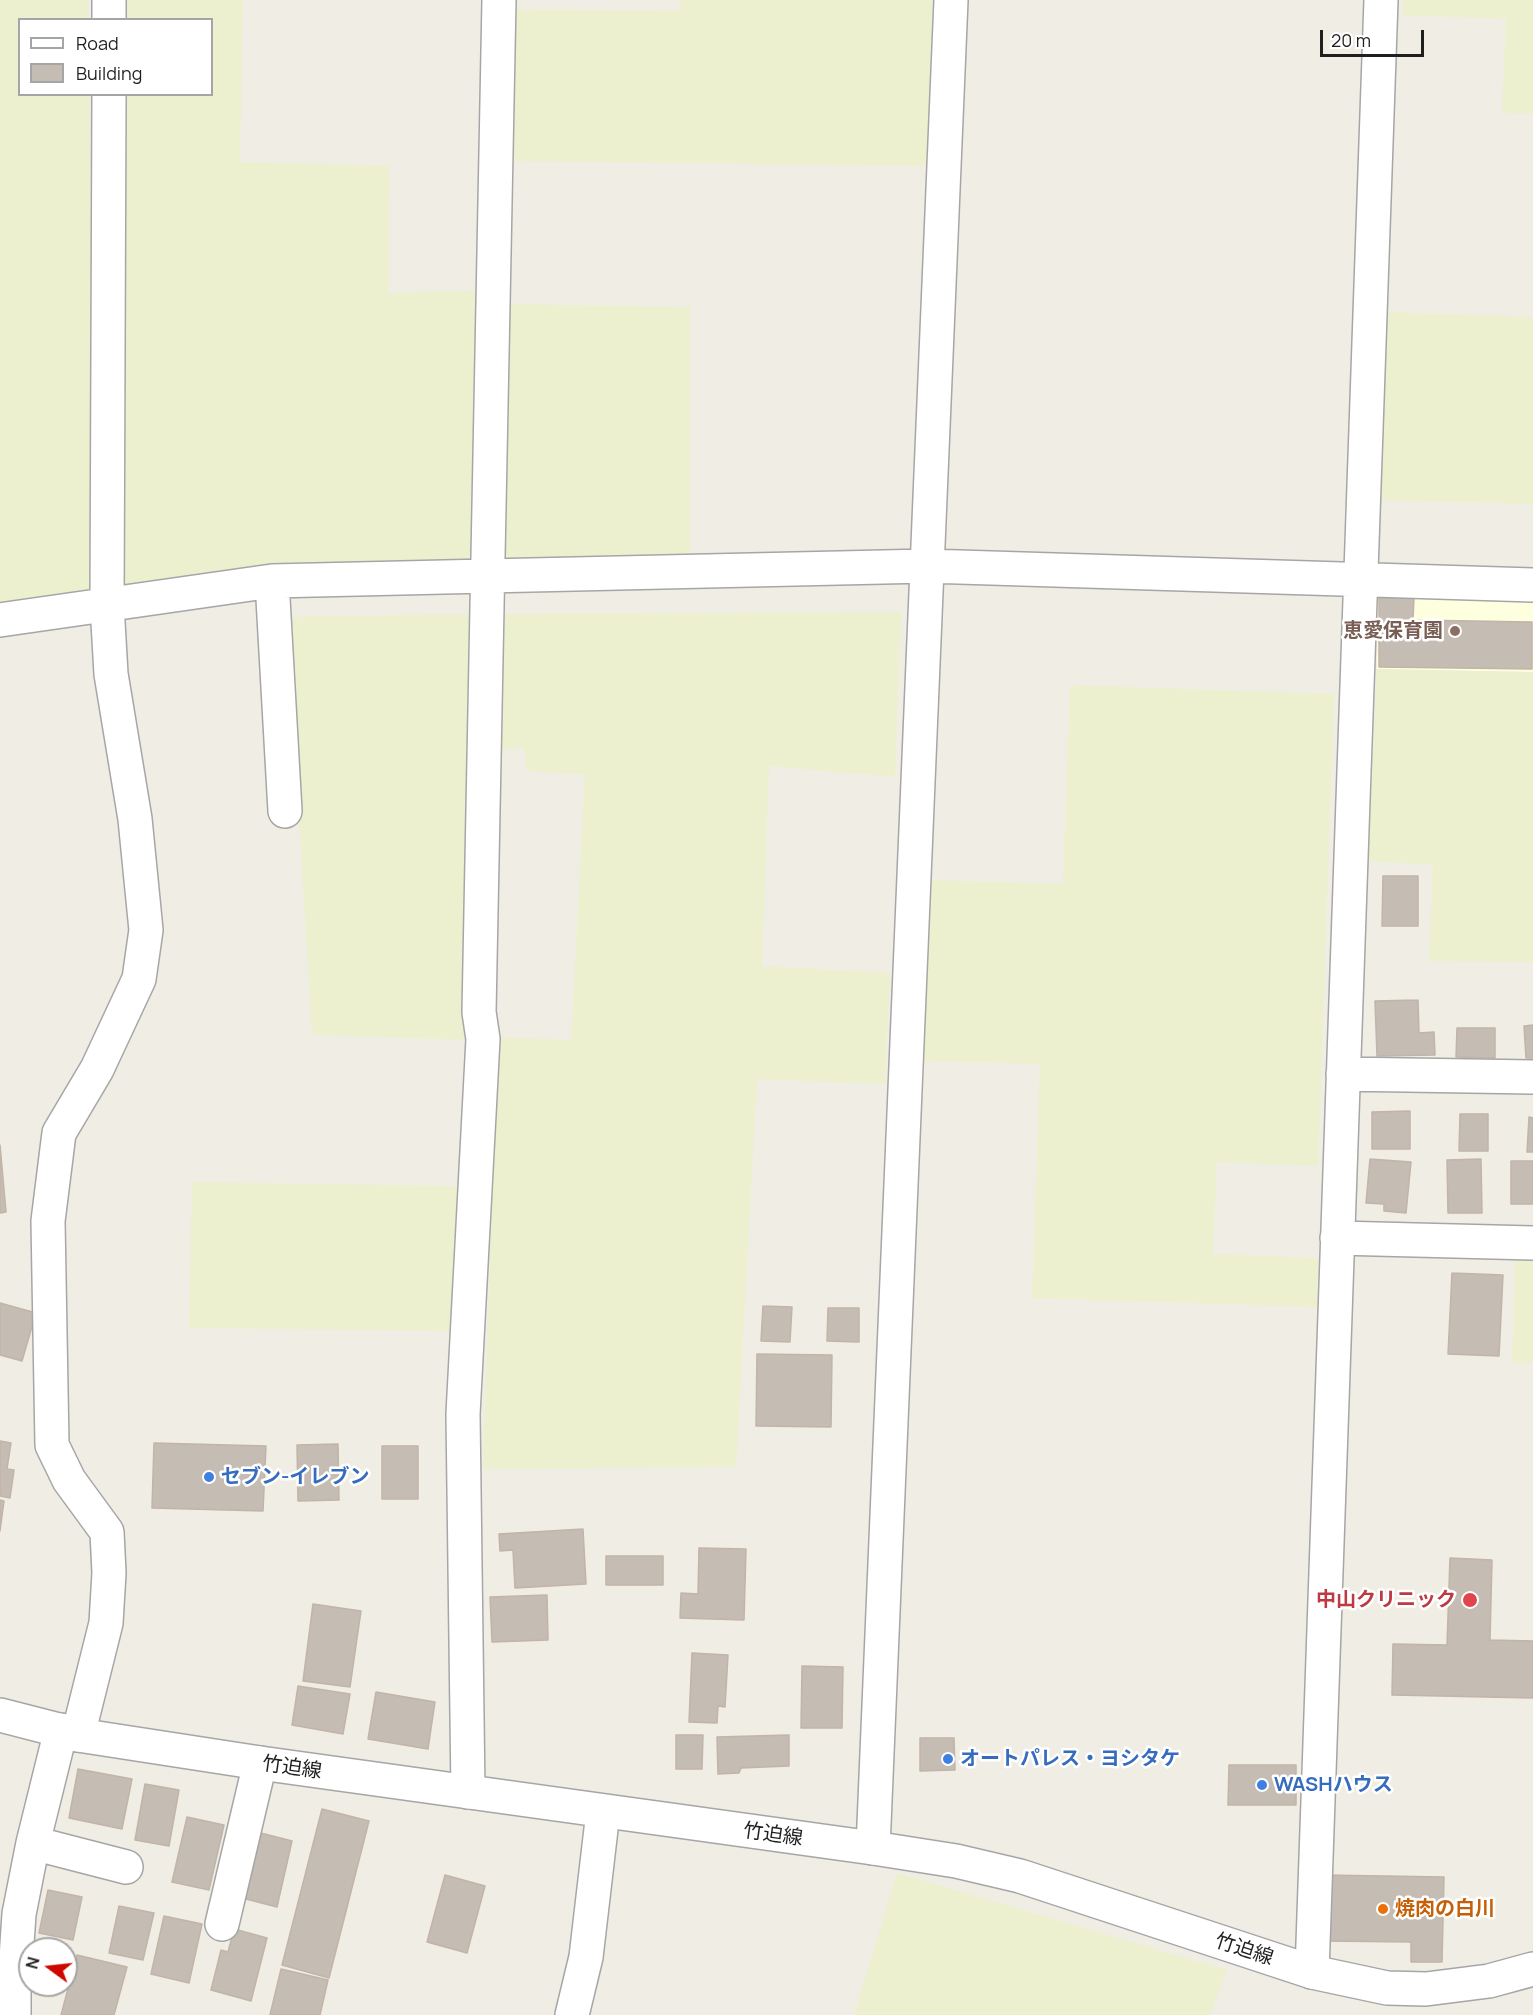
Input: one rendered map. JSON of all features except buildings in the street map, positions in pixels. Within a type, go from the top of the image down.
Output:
[{"type":"street","points":[[109,0],[109,18]]},
{"type":"street","points":[[468,1792],[463,1414],[483,1039],[479,1011],[499,0]]},
{"type":"street","points":[[873,1848],[951,0]]},
{"type":"street","points":[[1312,1972],[1381,0]]},
{"type":"street","points":[[14,2015],[19,1914],[33,1843],[106,1623],[109,1573],[107,1532],[69,1480],[52,1445],[48,1221],[59,1133],[97,1069],[139,979],[146,930],[135,819],[111,674],[107,605],[109,96]]},
{"type":"street","points":[[0,620],[272,581],[487,576],[927,566],[1533,585]]},
{"type":"street","points":[[272,581],[285,811]]},
{"type":"street","points":[[1343,1074],[1533,1077]]},
{"type":"street","points":[[1337,1238],[1533,1243]]},
{"type":"street","name":"竹迫線","points":[[0,1715],[70,1733],[260,1763],[873,1848],[956,1862],[1020,1876],[1312,1972],[1387,1988],[1426,1989],[1490,1981],[1533,1969]]},
{"type":"street","points":[[222,1924],[260,1763]]},
{"type":"street","points":[[572,2015],[585,1957],[603,1812]]},
{"type":"street","points":[[33,1843],[126,1867]]},
{"type":"shaded area","points":[[0,0],[88,0],[88,18],[18,18],[18,96],[89,96],[95,589],[0,605]]},
{"type":"shaded area","points":[[127,0],[243,0],[240,162],[389,166],[388,293],[488,290],[480,566],[123,593],[126,96],[213,96],[213,18],[126,18]]},
{"type":"shaded area","points":[[680,0],[932,0],[929,166],[504,161],[507,9],[679,11]]},
{"type":"shaded area","points":[[1403,0],[1533,0],[1533,114],[1502,113],[1506,19],[1403,15]]},
{"type":"shaded area","points":[[507,304],[690,307],[690,559],[519,563],[501,557]]},
{"type":"shaded area","points":[[1384,312],[1533,317],[1533,504],[1378,500]]},
{"type":"shaded area","name":"恵愛保育園","points":[[1378,591],[1533,594],[1533,672],[1377,669]]},
{"type":"shaded area","points":[[901,612],[895,777],[769,766],[762,966],[890,973],[885,1084],[757,1079],[736,1467],[483,1469],[497,1037],[571,1040],[585,775],[527,771],[524,748],[495,750],[494,614]]},
{"type":"shaded area","points":[[470,614],[468,1040],[312,1035],[287,617]]},
{"type":"shaded area","points":[[1377,669],[1533,672],[1533,962],[1429,961],[1433,865],[1368,861]]},
{"type":"shaded area","points":[[1070,685],[1334,694],[1318,1166],[1217,1162],[1213,1254],[1318,1258],[1317,1307],[1032,1298],[1040,1064],[924,1061],[930,880],[1063,884]]},
{"type":"shaded area","points":[[192,1182],[461,1186],[458,1331],[189,1328]]},
{"type":"shaded area","points":[[1515,1258],[1533,1259],[1533,1363],[1512,1363]]},
{"type":"shaded area","points":[[897,1873],[1227,1970],[1210,2015],[854,2015]]},
{"type":"place","name":"恵愛保育園","points":[[1455,631]]},
{"type":"place","name":"セブン-イレブン","points":[[209,1477]]},
{"type":"place","name":"中山クリニック","points":[[1470,1600]]},
{"type":"place","name":"オートパレス・ヨシタケ","points":[[948,1759]]},
{"type":"place","name":"WASHハウス","points":[[1262,1785]]},
{"type":"place","name":"焼肉の白川","points":[[1383,1909]]}]
